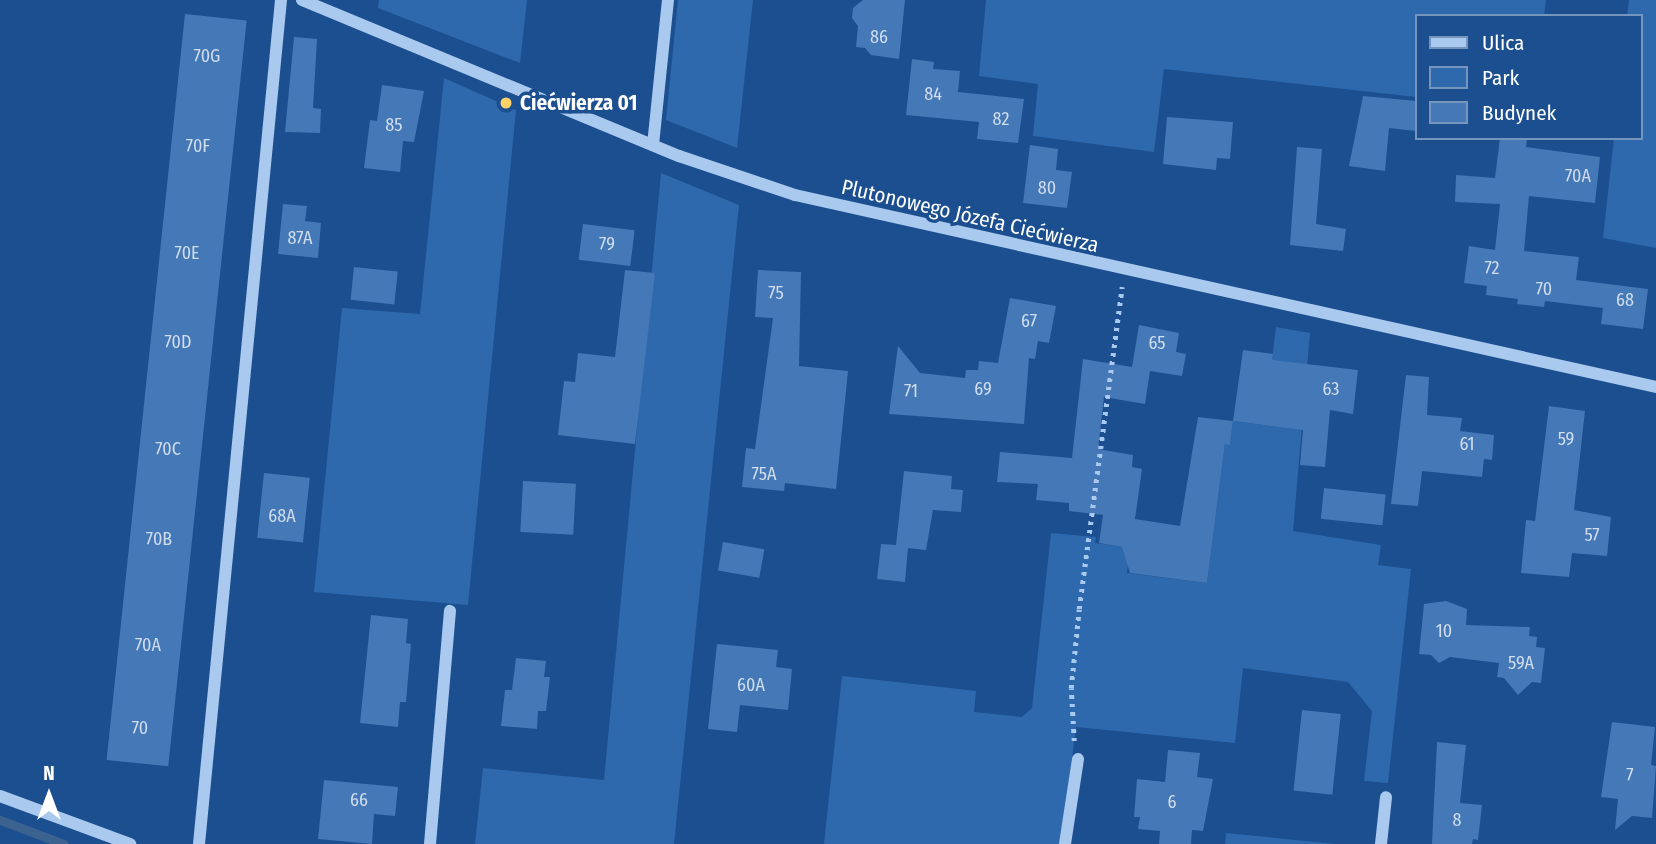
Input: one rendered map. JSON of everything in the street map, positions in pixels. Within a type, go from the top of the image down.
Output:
[{"type":"street","points":[[200,844],[281,0]]},
{"type":"street","name":"Plutonowego Józefa Ciećwierza","points":[[302,0],[653,145],[795,195],[1125,271],[1656,387]]},
{"type":"street","points":[[653,145],[668,0]]},
{"type":"street","points":[[430,844],[450,611]]},
{"type":"street","points":[[1065,844],[1078,759]]},
{"type":"street","points":[[0,796],[130,844]]},
{"type":"street","points":[[1381,844],[1386,797]]},
{"type":"path","points":[[1078,759],[1070,688],[1125,271]]},
{"type":"green space","points":[[379,0],[527,0],[520,63],[378,8]]},
{"type":"green space","points":[[678,0],[753,0],[737,148],[666,120]]},
{"type":"green space","points":[[986,0],[1546,0],[1544,14],[1414,14],[1414,97],[1164,69],[1154,152],[1033,136],[1038,84],[979,76]]},
{"type":"green space","points":[[1629,0],[1656,0],[1656,248],[1603,238],[1614,140],[1642,140],[1642,14],[1627,14]]},
{"type":"green space","points":[[444,78],[516,110],[468,605],[314,592],[342,308],[420,314]]},
{"type":"green space","points":[[661,173],[739,205],[674,844],[475,844],[483,768],[604,780]]},
{"type":"green space","points":[[1276,327],[1310,333],[1293,531],[1381,545],[1378,565],[1411,569],[1388,783],[1364,781],[1372,711],[1348,682],[1243,668],[1235,743],[1076,727],[1061,844],[824,844],[842,676],[976,691],[974,712],[1022,717],[1032,708],[1051,533],[1096,537],[1095,543],[1130,548],[1127,573],[1207,583],[1225,444],[1230,444],[1233,421],[1264,425]]},
{"type":"green space","points":[[1226,833],[1336,844],[1225,844]]},
{"type":"building","points":[[863,0],[905,0],[899,59],[871,55],[865,48],[856,47],[858,26],[852,18],[853,8]]},
{"type":"building","points":[[185,14],[247,20],[168,766],[107,760]]},
{"type":"building","points":[[294,37],[317,39],[313,108],[321,109],[320,133],[285,132]]},
{"type":"building","points":[[912,59],[934,62],[933,69],[960,71],[958,92],[1024,99],[1018,143],[977,139],[979,122],[906,115]]},
{"type":"building","points":[[382,85],[424,91],[414,142],[403,141],[400,172],[364,168],[370,120],[377,121]]},
{"type":"building","points":[[1363,96],[1414,101],[1414,131],[1389,128],[1385,171],[1349,166]]},
{"type":"building","points":[[1167,117],[1233,122],[1230,159],[1217,158],[1216,170],[1163,164]]},
{"type":"building","points":[[1500,140],[1527,140],[1526,147],[1600,157],[1595,203],[1529,196],[1524,251],[1579,257],[1576,280],[1648,289],[1643,329],[1601,324],[1603,308],[1545,301],[1544,307],[1517,304],[1518,299],[1486,295],[1487,286],[1464,283],[1469,246],[1495,250],[1500,204],[1455,202],[1456,175],[1495,178]]},
{"type":"building","points":[[1030,145],[1058,149],[1056,170],[1072,172],[1067,208],[1023,203]]},
{"type":"building","points":[[1297,147],[1322,149],[1316,224],[1346,229],[1343,251],[1290,245]]},
{"type":"building","points":[[283,204],[307,206],[305,221],[321,223],[318,258],[278,254]]},
{"type":"building","points":[[583,224],[635,230],[630,266],[579,260]]},
{"type":"building","points":[[354,267],[398,272],[394,304],[351,300]]},
{"type":"building","points":[[625,270],[655,273],[635,444],[558,435],[564,381],[575,382],[578,353],[615,357]]},
{"type":"building","points":[[758,270],[801,272],[799,366],[848,371],[836,489],[785,483],[784,491],[742,487],[746,448],[755,449],[773,318],[755,317]]},
{"type":"building","points":[[1010,298],[1056,306],[1049,343],[1038,341],[1035,359],[1029,358],[1024,424],[889,414],[898,346],[920,373],[965,378],[966,370],[978,370],[979,361],[998,363]]},
{"type":"building","points":[[1139,325],[1179,333],[1176,352],[1186,354],[1182,376],[1150,371],[1145,404],[1104,397],[1098,449],[1133,455],[1132,467],[1142,469],[1135,519],[1180,526],[1198,417],[1233,421],[1230,445],[1225,444],[1207,583],[1130,573],[1122,547],[1099,543],[1103,515],[1069,511],[1069,503],[1036,500],[1038,484],[997,482],[1000,452],[1072,458],[1083,359],[1132,367]]},
{"type":"building","points":[[1243,350],[1273,354],[1272,360],[1358,370],[1353,414],[1330,410],[1325,467],[1300,465],[1303,430],[1233,421]]},
{"type":"building","points":[[1406,375],[1429,377],[1427,415],[1462,418],[1460,431],[1494,435],[1492,460],[1484,459],[1482,477],[1422,471],[1418,506],[1391,504]]},
{"type":"building","points":[[1549,406],[1585,411],[1574,510],[1611,517],[1607,556],[1572,553],[1569,577],[1521,573],[1526,520],[1535,521]]},
{"type":"building","points":[[904,471],[952,476],[951,489],[963,490],[961,512],[933,510],[926,550],[908,548],[905,582],[877,579],[881,544],[896,545]]},
{"type":"building","points":[[264,473],[310,478],[303,542],[257,538]]},
{"type":"building","points":[[523,481],[576,484],[573,535],[520,532]]},
{"type":"building","points":[[1324,488],[1386,494],[1382,525],[1321,519]]},
{"type":"building","points":[[723,542],[764,549],[759,578],[718,571]]},
{"type":"building","points":[[1446,601],[1467,609],[1466,625],[1530,627],[1529,636],[1537,637],[1536,647],[1545,648],[1541,683],[1532,682],[1518,695],[1504,678],[1497,677],[1499,663],[1450,657],[1439,663],[1431,655],[1419,654],[1424,604]]},
{"type":"building","points":[[371,615],[408,619],[406,643],[411,644],[406,702],[400,702],[398,727],[360,723]]},
{"type":"building","points":[[717,644],[778,650],[776,667],[792,669],[788,710],[740,705],[737,732],[708,729]]},
{"type":"building","points":[[516,658],[546,661],[544,677],[550,677],[546,711],[538,711],[537,729],[501,726],[505,690],[512,690]]},
{"type":"building","points":[[1302,710],[1341,714],[1332,795],[1294,791]]},
{"type":"building","points":[[1612,722],[1655,727],[1651,765],[1656,766],[1652,818],[1632,816],[1615,830],[1618,799],[1601,797]]},
{"type":"building","points":[[1437,742],[1466,745],[1460,803],[1482,805],[1478,840],[1473,839],[1472,844],[1432,844]]},
{"type":"building","points":[[1168,750],[1200,753],[1197,777],[1213,779],[1203,831],[1192,830],[1191,844],[1159,844],[1160,831],[1138,829],[1140,817],[1134,817],[1137,779],[1165,782]]},
{"type":"building","points":[[324,780],[398,787],[395,816],[374,814],[372,844],[318,839]]},
{"type":"waterway","points":[[0,820],[64,844]]},
{"type":"place","name":"Ciećwierza 01","points":[[506,103]]}]
